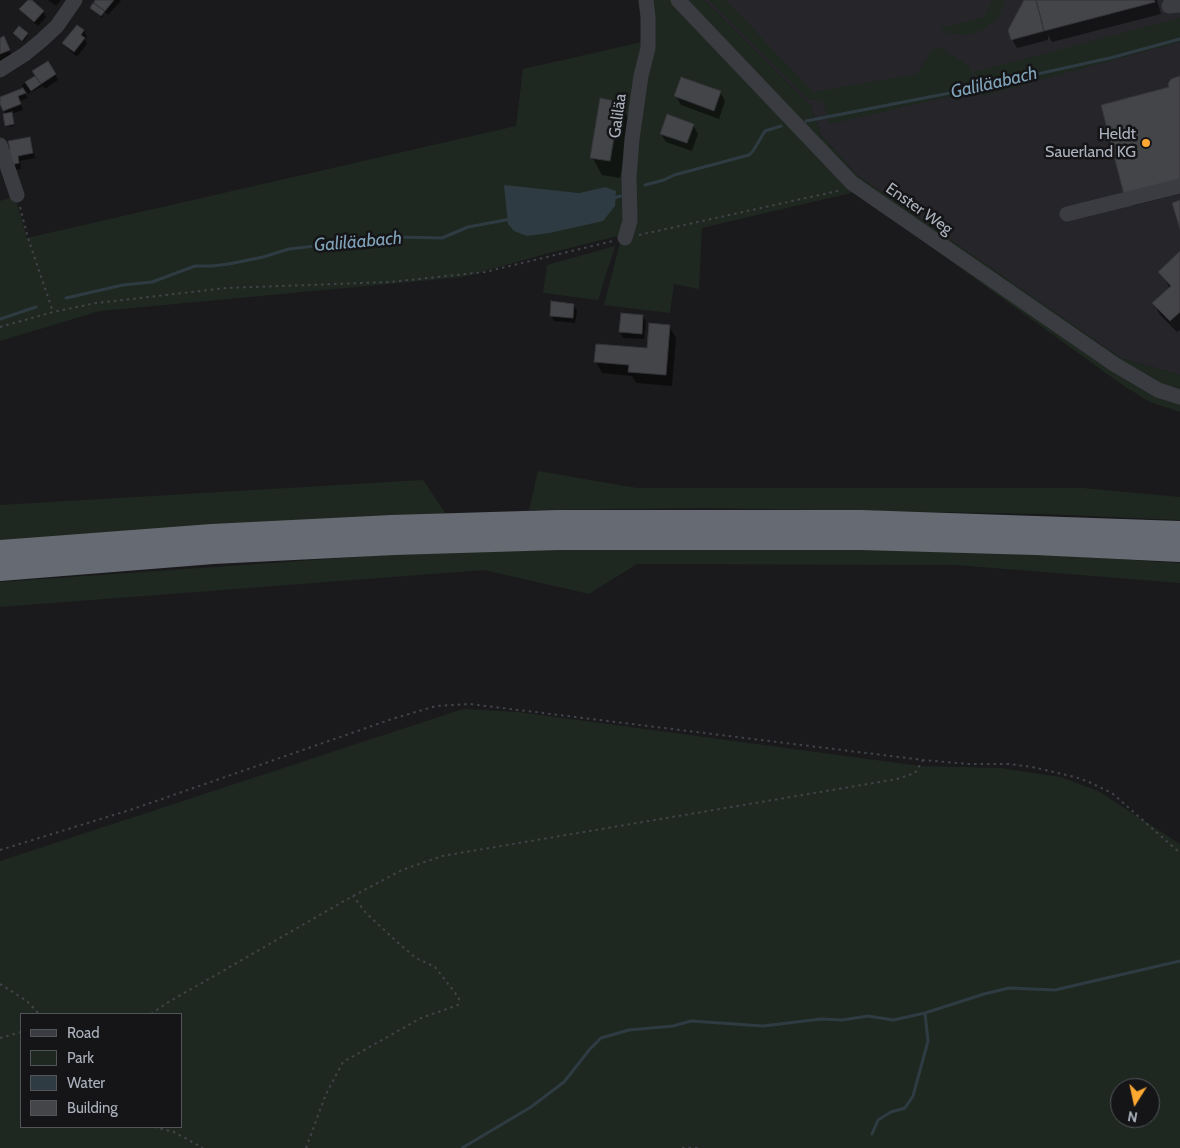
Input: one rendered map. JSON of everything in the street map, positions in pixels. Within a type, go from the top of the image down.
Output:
[{"type":"highway","points":[[0,551],[212,535],[392,526],[558,521],[861,520],[1180,532]]},
{"type":"highway","points":[[0,570],[213,553],[394,544],[558,539],[862,539],[1036,544],[1180,551]]},
{"type":"street","points":[[0,70],[25,54],[57,26],[75,0]]},
{"type":"street","name":"Galiläa","points":[[625,238],[630,220],[629,177],[632,139],[641,76],[648,48],[646,0]]},
{"type":"street","name":"Enster Weg","points":[[678,0],[852,184],[1114,364],[1158,390],[1180,397]]},
{"type":"street","points":[[0,145],[17,195]]},
{"type":"street","points":[[1067,214],[1180,186]]},
{"type":"path","points":[[0,327],[53,312],[96,303],[226,288],[390,282],[485,272],[625,238],[841,190],[852,184]]},
{"type":"path","points":[[17,195],[28,238],[53,312]]},
{"type":"path","points":[[0,850],[133,808],[392,719],[436,706],[470,704],[922,760],[969,764],[1010,764],[1040,769],[1090,782],[1112,792],[1180,853]]},
{"type":"path","points":[[152,1013],[353,896],[402,870],[442,856],[897,779],[915,773],[922,760]]},
{"type":"path","points":[[306,1148],[326,1094],[343,1062],[421,1018],[458,1005],[459,998],[435,967],[416,958],[396,941],[366,913],[353,896]]},
{"type":"path","points":[[0,984],[27,1001],[38,1013]]},
{"type":"path","points":[[0,1038],[20,1032]]},
{"type":"path","points":[[158,1128],[174,1132],[203,1148]]},
{"type":"path","points":[[682,1148],[699,1148]]},
{"type":"shaded area","points":[[704,0],[1180,0],[1180,375],[1121,358],[857,175],[821,135],[810,104]]},
{"type":"green space","points":[[643,0],[704,0],[810,104],[821,135],[857,175],[1121,358],[1180,375],[1180,412],[1150,402],[1121,384],[855,192],[702,228],[699,289],[674,284],[670,313],[604,305],[622,235],[463,277],[100,311],[0,341],[0,201],[15,196],[27,238],[516,126],[523,69],[642,42]],"holes":[[[605,187],[574,227],[550,233],[528,189],[579,193]]]},
{"type":"green space","points":[[708,0],[726,0],[813,92],[917,74],[935,45],[968,65],[978,90],[830,124],[823,102],[806,98]]},
{"type":"green space","points":[[992,0],[1006,1],[997,19],[983,30],[960,35],[939,29],[984,17]]},
{"type":"green space","points":[[1180,18],[1180,42],[982,96],[973,72]]},
{"type":"green space","points":[[615,246],[598,300],[543,293],[547,265]]},
{"type":"green space","points":[[538,471],[637,488],[1083,488],[1180,497],[1180,520],[1047,514],[707,508],[529,510]]},
{"type":"green space","points":[[423,480],[446,514],[0,545],[0,505]]},
{"type":"green space","points":[[615,547],[955,549],[1180,563],[1180,583],[956,565],[637,564],[589,594],[484,570],[0,607],[0,582],[414,553]]},
{"type":"green space","points":[[463,709],[518,712],[920,766],[1000,768],[1060,777],[1098,791],[1180,844],[1180,1148],[0,1148],[0,861]]},
{"type":"water","points":[[504,185],[579,193],[605,187],[616,191],[615,206],[603,221],[550,233],[527,236],[514,231],[508,224]]},
{"type":"building","points":[[28,0],[32,0],[44,11],[34,22],[19,9]]},
{"type":"building","points":[[95,0],[114,0],[105,11],[94,3]]},
{"type":"building","points":[[1024,0],[1036,0],[1044,31],[1011,40],[1008,30]]},
{"type":"building","points":[[1036,0],[1154,0],[1155,2],[1044,31]]},
{"type":"building","points":[[93,3],[105,11],[101,16],[90,8]]},
{"type":"building","points":[[77,25],[84,30],[81,35],[85,38],[74,52],[62,43]]},
{"type":"building","points":[[19,26],[28,33],[22,41],[13,33]]},
{"type":"building","points":[[4,36],[10,50],[0,54],[0,38]]},
{"type":"building","points":[[48,61],[56,74],[41,84],[32,71]]},
{"type":"building","points":[[35,76],[41,84],[31,91],[25,82]]},
{"type":"building","name":"Heldt Sauerland KG","points":[[1180,76],[1180,181],[1124,195],[1101,105],[1169,87],[1168,84],[1171,79]]},
{"type":"building","points":[[681,77],[721,91],[714,111],[674,96]]},
{"type":"building","points":[[23,88],[26,93],[18,96],[21,104],[3,111],[0,97]]},
{"type":"building","points":[[600,98],[620,102],[610,161],[590,158]]},
{"type":"building","points":[[12,112],[14,124],[5,126],[3,114]]},
{"type":"building","points":[[667,114],[694,124],[687,143],[660,134]]},
{"type":"building","points":[[30,137],[33,153],[18,156],[19,163],[10,165],[8,141]]},
{"type":"building","points":[[1180,200],[1180,229],[1172,203]]},
{"type":"building","points":[[1180,251],[1180,312],[1170,321],[1152,303],[1171,286],[1158,272]]},
{"type":"building","points":[[551,301],[574,304],[573,318],[550,316]]},
{"type":"building","points":[[621,313],[643,315],[642,334],[619,332]]},
{"type":"building","points":[[649,323],[670,325],[666,375],[628,372],[629,365],[594,362],[596,344],[647,348]]},
{"type":"waterway","name":"Galiläabach","points":[[806,121],[960,91],[1110,58],[1180,39]]},
{"type":"waterway","name":"Galiläabach","points":[[645,185],[674,175],[749,155],[765,131],[781,126]]},
{"type":"waterway","name":"Galiläabach","points":[[613,198],[621,196]]},
{"type":"waterway","name":"Galiläabach","points":[[66,298],[123,285],[152,282],[195,266],[229,264],[289,249],[333,244],[354,246],[398,237],[442,238],[468,227],[511,219]]},
{"type":"waterway","name":"Galiläabach","points":[[0,319],[36,307]]},
{"type":"waterway","points":[[462,1148],[531,1107],[564,1082],[601,1038],[629,1030],[673,1026],[691,1021],[763,1026],[821,1019],[842,1020],[868,1016],[893,1020],[925,1013],[1009,988],[1055,990],[1180,961]]},
{"type":"waterway","points":[[872,1134],[878,1120],[891,1112],[905,1108],[913,1096],[928,1041],[925,1013]]},
{"type":"place","name":"Heldt Sauerland KG","points":[[1146,143]]}]
